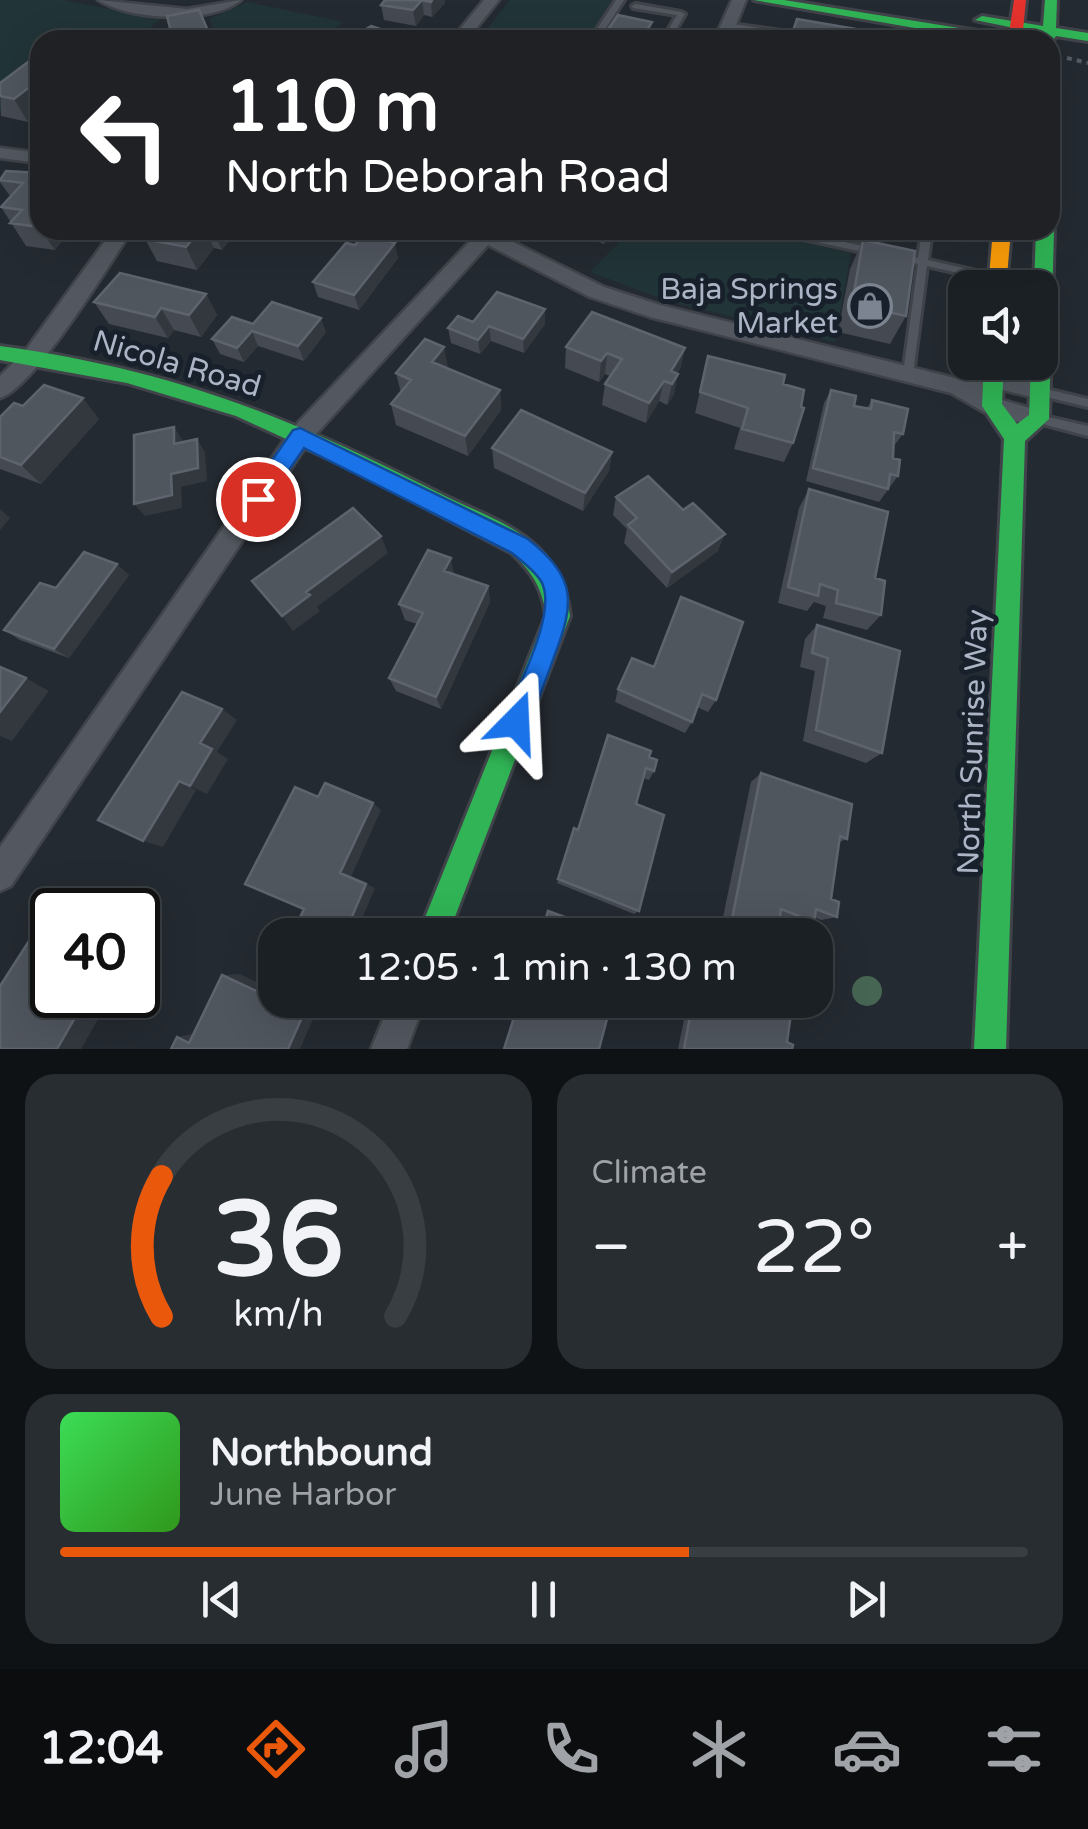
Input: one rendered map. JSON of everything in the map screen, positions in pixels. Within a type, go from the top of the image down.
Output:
[{"type":"main road","points":[[760,0],[978,30]]},
{"type":"main road","points":[[865,0],[993,30]]},
{"type":"main road","points":[[1015,30],[1020,0]]},
{"type":"main road","points":[[1049,30],[1051,0]]},
{"type":"main road","points":[[1060,39],[1088,38]]},
{"type":"main road","points":[[1060,43],[1088,53]]},
{"type":"main road","points":[[998,270],[1001,240]]},
{"type":"main road","points":[[993,380],[992,406],[1015,436],[1039,418],[1044,240]]},
{"type":"main road","name":"Nicola Road","points":[[0,353],[168,386],[230,406],[300,436],[520,546],[548,571],[557,591],[558,616],[440,918]]},
{"type":"main road","name":"North Sunrise Way","points":[[990,1049],[1015,436]]},
{"type":"street","points":[[105,0],[174,13],[208,12],[234,0]]},
{"type":"street","points":[[467,30],[492,0]]},
{"type":"street","points":[[726,30],[738,0]]},
{"type":"street","points":[[0,152],[30,156]]},
{"type":"street","points":[[0,390],[33,357],[115,240]]},
{"type":"street","points":[[0,874],[300,436],[471,240]]},
{"type":"street","points":[[494,240],[596,292],[658,312],[957,386],[992,406],[1039,418]]},
{"type":"street","points":[[957,386],[972,380]]},
{"type":"street","points":[[1014,380],[1040,392]]},
{"type":"street","points":[[388,1049],[401,1018]]},
{"type":"lane","points":[[600,30],[620,0]]},
{"type":"lane","points":[[636,6],[680,14],[671,30]]},
{"type":"lane","points":[[822,240],[950,270]]},
{"type":"lane","points":[[908,374],[926,240]]},
{"type":"lane","points":[[1040,392],[1088,403]]},
{"type":"lane","points":[[1039,418],[1088,431]]},
{"type":"green space","points":[[0,0],[63,0],[161,19],[147,30],[30,30],[30,89],[0,112]]},
{"type":"green space","points":[[510,0],[612,0],[593,30],[486,30]]},
{"type":"green space","points":[[247,2],[344,22],[331,30],[214,30],[209,19]]},
{"type":"green space","points":[[621,240],[794,240],[851,253],[835,342],[668,301],[590,272]]},
{"type":"building","points":[[385,0],[422,0],[413,10],[381,5]]},
{"type":"building","points":[[199,10],[208,30],[170,30],[167,16]]},
{"type":"building","points":[[618,15],[652,22],[647,30],[608,30]]},
{"type":"building","points":[[797,19],[862,30],[793,30]]},
{"type":"building","points":[[30,60],[30,87],[14,99],[0,96],[0,83]]},
{"type":"building","points":[[6,171],[30,172],[30,226],[10,223],[22,210],[1,207],[23,183],[0,180]]},
{"type":"building","points":[[150,240],[192,240],[186,247]]},
{"type":"building","points":[[359,240],[395,243],[354,295],[313,282],[346,243],[355,245]]},
{"type":"building","points":[[863,240],[915,251],[906,316],[852,304]]},
{"type":"building","points":[[120,273],[206,294],[189,315],[161,308],[155,317],[94,302]]},
{"type":"building","points":[[497,292],[545,309],[523,339],[489,326],[478,340],[448,328],[458,316],[473,322]]},
{"type":"building","points":[[272,302],[321,318],[298,346],[252,331],[237,348],[212,339],[232,317],[253,324]]},
{"type":"building","points":[[592,312],[685,348],[671,371],[678,374],[672,384],[664,381],[649,403],[605,384],[622,359],[607,353],[601,361],[566,347]]},
{"type":"building","points":[[425,339],[444,347],[432,362],[500,390],[465,436],[391,404],[411,380],[396,373]]},
{"type":"building","points":[[708,356],[785,375],[783,384],[804,390],[804,408],[793,443],[742,429],[748,408],[700,392]]},
{"type":"building","points":[[44,385],[83,398],[21,465],[0,457],[0,417],[14,403],[23,406]]},
{"type":"building","points":[[831,390],[856,396],[854,406],[871,409],[872,400],[908,409],[903,434],[894,432],[893,458],[900,460],[898,476],[890,474],[888,489],[813,468]]},
{"type":"building","points":[[521,410],[612,452],[585,493],[492,448]]},
{"type":"building","points":[[174,427],[174,444],[197,439],[198,468],[171,474],[172,495],[134,504],[134,435]]},
{"type":"building","points":[[648,476],[683,510],[693,503],[725,534],[672,572],[628,525],[637,518],[616,497]]},
{"type":"building","points":[[809,489],[888,512],[875,578],[885,581],[881,615],[836,603],[838,590],[820,584],[818,596],[788,587]]},
{"type":"building","points":[[353,508],[381,536],[306,592],[310,595],[282,616],[252,581]]},
{"type":"building","points":[[428,550],[451,558],[444,571],[488,586],[436,697],[389,678],[423,613],[399,604]]},
{"type":"building","points":[[84,552],[117,564],[54,649],[4,630],[40,583],[56,588]]},
{"type":"building","points":[[681,597],[743,622],[716,700],[702,694],[692,722],[618,689],[632,658],[654,667]]},
{"type":"building","points":[[817,625],[900,651],[882,753],[816,730],[828,658],[812,653]]},
{"type":"building","points":[[0,667],[26,678],[0,712]]},
{"type":"building","points":[[182,692],[222,709],[200,743],[212,749],[190,786],[179,781],[143,841],[98,820]]},
{"type":"building","points":[[608,735],[651,751],[649,757],[657,760],[654,771],[646,768],[636,804],[664,815],[639,911],[558,879]]},
{"type":"building","points":[[761,773],[852,804],[847,839],[840,836],[831,899],[839,902],[837,917],[816,909],[815,918],[804,918],[781,909],[780,918],[732,918]]},
{"type":"building","points":[[325,783],[373,803],[340,873],[366,884],[351,918],[300,918],[304,909],[245,884],[295,787],[318,797]]},
{"type":"building","points":[[548,911],[567,918],[546,918]]},
{"type":"building","points":[[30,939],[30,1018],[75,1018],[57,1049],[0,1049],[0,986]]},
{"type":"building","points":[[222,975],[258,992],[258,1018],[302,1018],[288,1049],[171,1049],[177,1037],[189,1043]]},
{"type":"building","points":[[514,1018],[607,1018],[599,1049],[504,1049]]},
{"type":"building","points":[[690,1018],[790,1018],[787,1042],[793,1045],[792,1049],[684,1049]]},
{"type":"traffic: fast","points":[[760,0],[947,30]]},
{"type":"traffic: fast","points":[[1050,30],[1051,0]]},
{"type":"traffic: fast","points":[[982,20],[1044,30]]},
{"type":"traffic: fast","points":[[1060,33],[1088,37]]},
{"type":"traffic: fast","points":[[1015,437],[1039,419],[1045,240]]},
{"type":"traffic: fast","points":[[0,353],[127,375],[243,411],[364,465],[520,546],[542,569],[551,586],[558,616],[440,918]]},
{"type":"traffic: fast","points":[[990,1049],[1015,437],[992,406],[993,380]]},
{"type":"traffic: slow","points":[[999,270],[1001,240]]},
{"type":"traffic: jam","points":[[1016,30],[1020,0]]},
{"type":"place","name":"Baja Springs Market","points":[[870,306]]},
{"type":"route","points":[[258,499],[300,436],[520,546],[536,559],[548,571],[557,591],[558,616],[516,722]]}]
